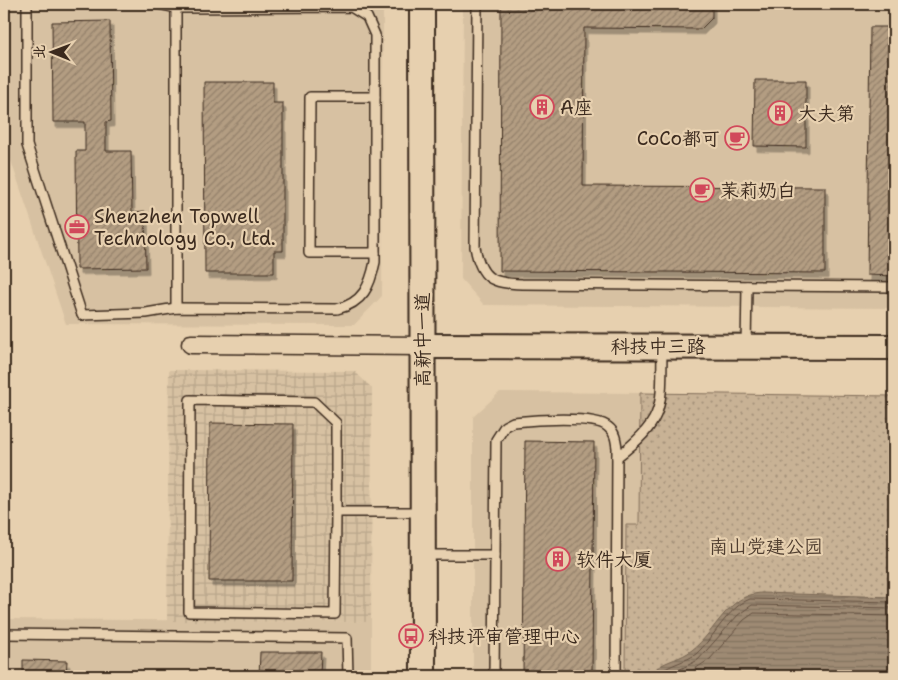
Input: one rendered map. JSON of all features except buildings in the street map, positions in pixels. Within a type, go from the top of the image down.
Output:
[{"type":"street","name":"高新中一道","points":[[422,4],[423,676]]},
{"type":"street","points":[[191,344],[422,346]]},
{"type":"street","name":"科技中三路","points":[[422,346],[894,347]]},
{"type":"lane","points":[[26,4],[27,145],[82,315],[146,313],[176,308],[337,309],[348,306],[363,295],[368,286],[375,253],[373,26],[367,17],[351,6],[176,8],[158,4]]},
{"type":"lane","points":[[477,4],[475,247],[478,264],[483,273],[492,280],[513,284],[894,287]]},
{"type":"lane","points":[[176,8],[176,308]]},
{"type":"lane","points":[[375,97],[310,97],[310,253],[375,253]]},
{"type":"lane","points":[[746,346],[747,286]]},
{"type":"lane","points":[[617,457],[644,434],[659,412],[661,402],[662,347]]},
{"type":"lane","points":[[190,400],[314,402],[336,423],[336,512],[335,614],[189,612],[190,400]]},
{"type":"lane","points":[[494,676],[495,450],[499,433],[505,426],[523,421],[601,422],[609,427],[615,436],[617,457],[616,676]]},
{"type":"lane","points":[[336,512],[422,512]]},
{"type":"lane","points":[[423,555],[495,555]]},
{"type":"lane","points":[[4,634],[348,638],[348,676]]},
{"type":"shaded area","points":[[4,4],[383,4],[382,296],[354,325],[66,324],[4,140]]},
{"type":"shaded area","points":[[463,4],[894,4],[894,308],[484,305],[461,279]]},
{"type":"shaded area","points":[[169,370],[354,371],[372,388],[371,622],[167,621]]},
{"type":"shaded area","points":[[500,392],[640,393],[639,525],[626,525],[625,676],[473,676],[473,417]]},
{"type":"shaded area","points":[[4,619],[371,622],[371,676],[4,676]]},
{"type":"green space","name":"南山党建公园","points":[[640,393],[894,396],[894,676],[625,676],[626,525],[639,525]]},
{"type":"water","points":[[761,593],[894,597],[894,676],[656,676],[657,668],[692,650],[739,600],[749,595]]},
{"type":"place","name":"A座","points":[[542,107]]},
{"type":"place","name":"大夫第","points":[[780,113]]},
{"type":"place","name":"CoCo都可","points":[[737,138]]},
{"type":"place","name":"茉莉奶白","points":[[702,190]]},
{"type":"place","name":"Shenzhen Topwell Technology Co., Ltd.","points":[[77,227]]},
{"type":"place","name":"软件大厦","points":[[558,559]]},
{"type":"place","name":"科技评审管理中心","points":[[411,636]]}]
